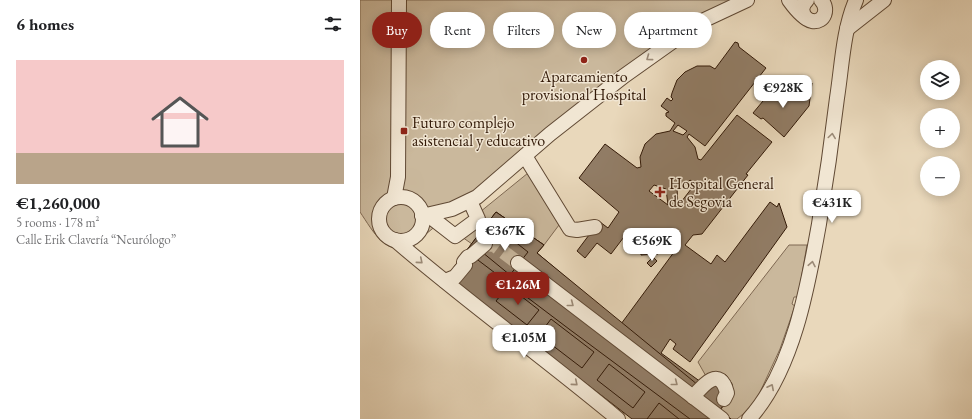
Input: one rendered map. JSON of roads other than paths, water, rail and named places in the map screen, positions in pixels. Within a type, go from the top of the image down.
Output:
[{"type":"street","points":[[399,0],[399,197]]},
{"type":"street","points":[[426,213],[452,209],[470,201],[484,192],[603,92],[704,20],[747,0]]},
{"type":"street","points":[[789,0],[806,18],[814,21],[823,17],[826,9],[821,0]]},
{"type":"street","points":[[806,18],[802,10],[803,5],[807,0]]},
{"type":"street","points":[[749,419],[766,397],[776,377],[790,344],[807,291],[827,174],[847,29],[856,0]]},
{"type":"street","points":[[847,29],[884,0]]},
{"type":"street","points":[[525,156],[570,229],[577,230],[595,227]]},
{"type":"street","points":[[470,201],[478,219],[455,236],[412,200],[399,197],[383,206],[379,219],[382,230],[388,236],[566,376],[618,419]]},
{"type":"street","points":[[395,240],[403,240],[414,236],[426,213]]},
{"type":"street","points":[[445,281],[455,277],[468,260],[485,244]]},
{"type":"street","points":[[518,263],[722,419]]},
{"type":"street","points":[[693,397],[707,381],[714,379],[724,383],[727,393],[724,399]]},
{"type":"tunnel","points":[[485,244],[494,245],[518,263]]},
{"type":"place","name":"Aparcamiento provisional Hospital","points":[[584,60]]},
{"type":"place","name":"Futuro complejo asistencial y educativo","points":[[404,131]]},
{"type":"place","name":"Hospital General de Segovia","points":[[660,192]]}]
